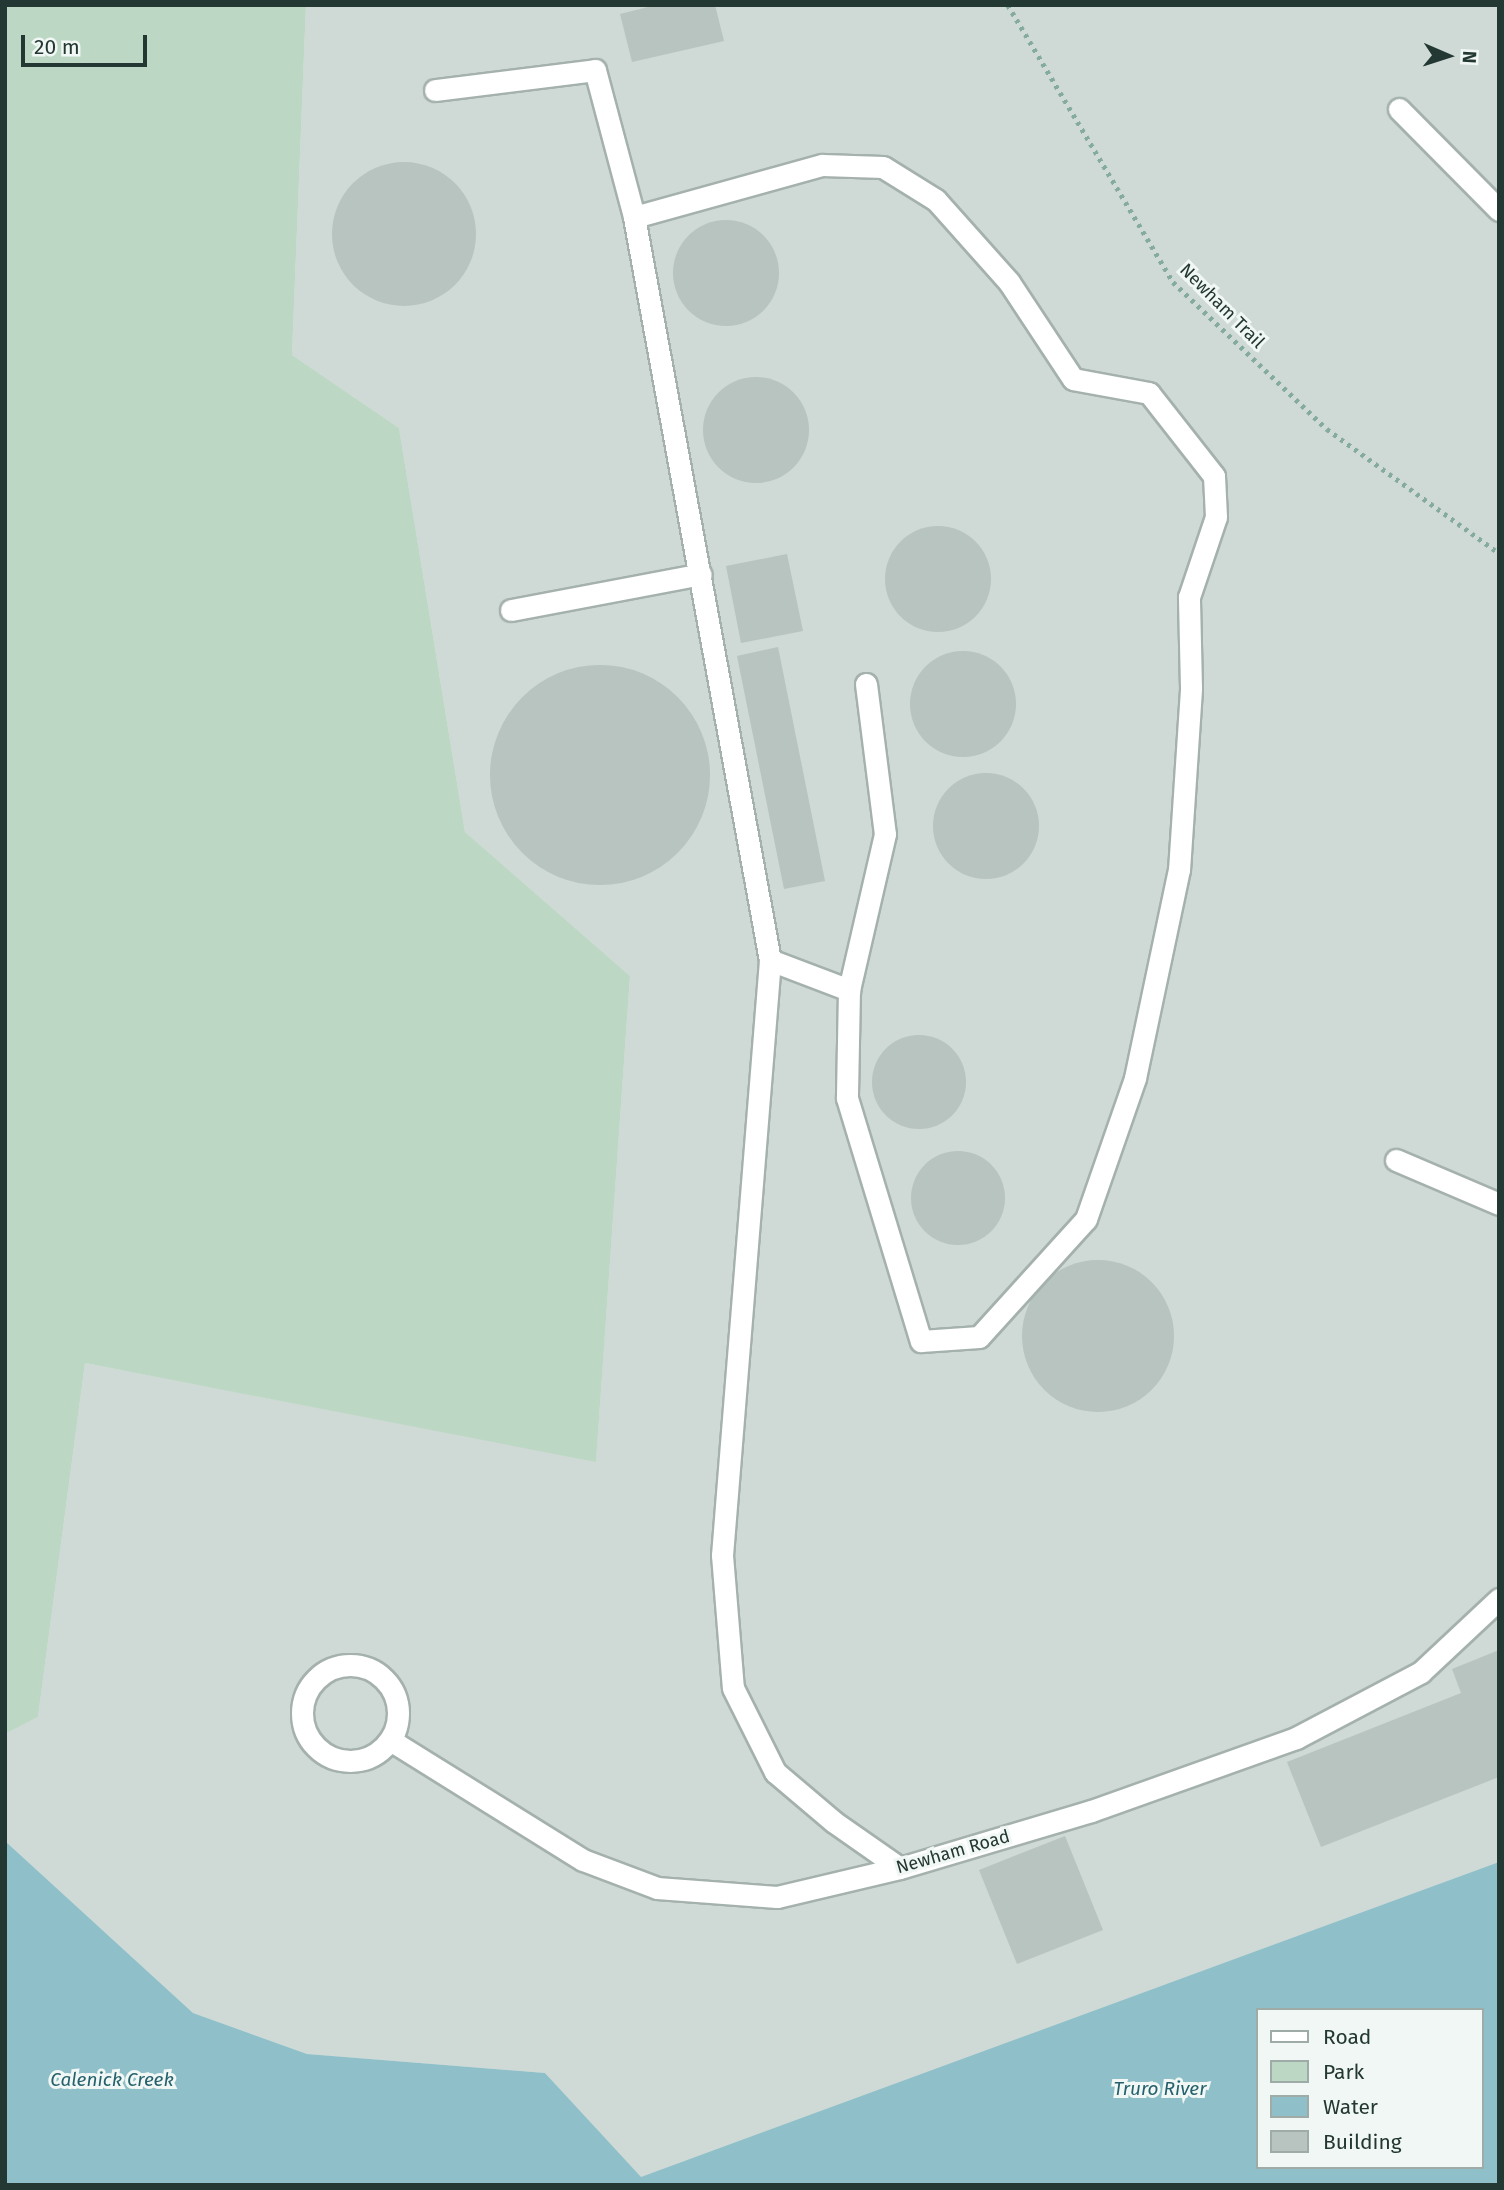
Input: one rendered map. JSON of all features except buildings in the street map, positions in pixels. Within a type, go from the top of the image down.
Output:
[{"type":"street","points":[[435,90],[595,71],[634,217],[770,960],[722,1555],[733,1688],[775,1772],[834,1822],[900,1868]]},
{"type":"street","points":[[1399,108],[1499,209]]},
{"type":"street","points":[[634,217],[822,165],[883,167],[946,210],[1009,282],[1073,379],[1149,393],[1214,476],[1216,517],[1189,597],[1191,688],[1179,870],[1135,1078],[1086,1219],[979,1337],[921,1341],[847,1098],[849,990],[885,834],[866,684]]},
{"type":"street","points":[[511,610],[701,574]]},
{"type":"street","points":[[770,960],[849,990]]},
{"type":"street","points":[[1396,1160],[1499,1204]]},
{"type":"street","name":"Newham Road","points":[[390,1740],[583,1860],[657,1888],[776,1897],[900,1868],[1091,1811],[1296,1738],[1421,1672],[1499,1599]]},
{"type":"street","points":[[344,1665],[374,1672],[386,1681],[398,1710],[390,1740],[364,1760],[331,1758],[306,1736],[302,1713],[307,1690],[323,1674],[344,1665]]},
{"type":"path","name":"Newham Trail","points":[[1008,5],[1173,282],[1327,429],[1499,553]]},
{"type":"shaded area","points":[[306,5],[1499,5],[1499,1862],[641,2178],[545,2073],[307,2054],[193,2013],[5,1841],[5,1734],[38,1717],[85,1363],[596,1461],[630,976],[465,832],[399,428],[292,355]]},
{"type":"green space","points":[[5,5],[306,5],[292,355],[399,428],[465,832],[630,976],[596,1462],[85,1363],[38,1717],[5,1734]]},
{"type":"water","points":[[5,1841],[193,2013],[307,2054],[545,2073],[641,2177],[1499,1862],[1499,2185],[5,2185]]},
{"type":"water label","name":"Calenick Creek","points":[[112,2080]]},
{"type":"water label","name":"Truro River","points":[[1160,2089]]}]
